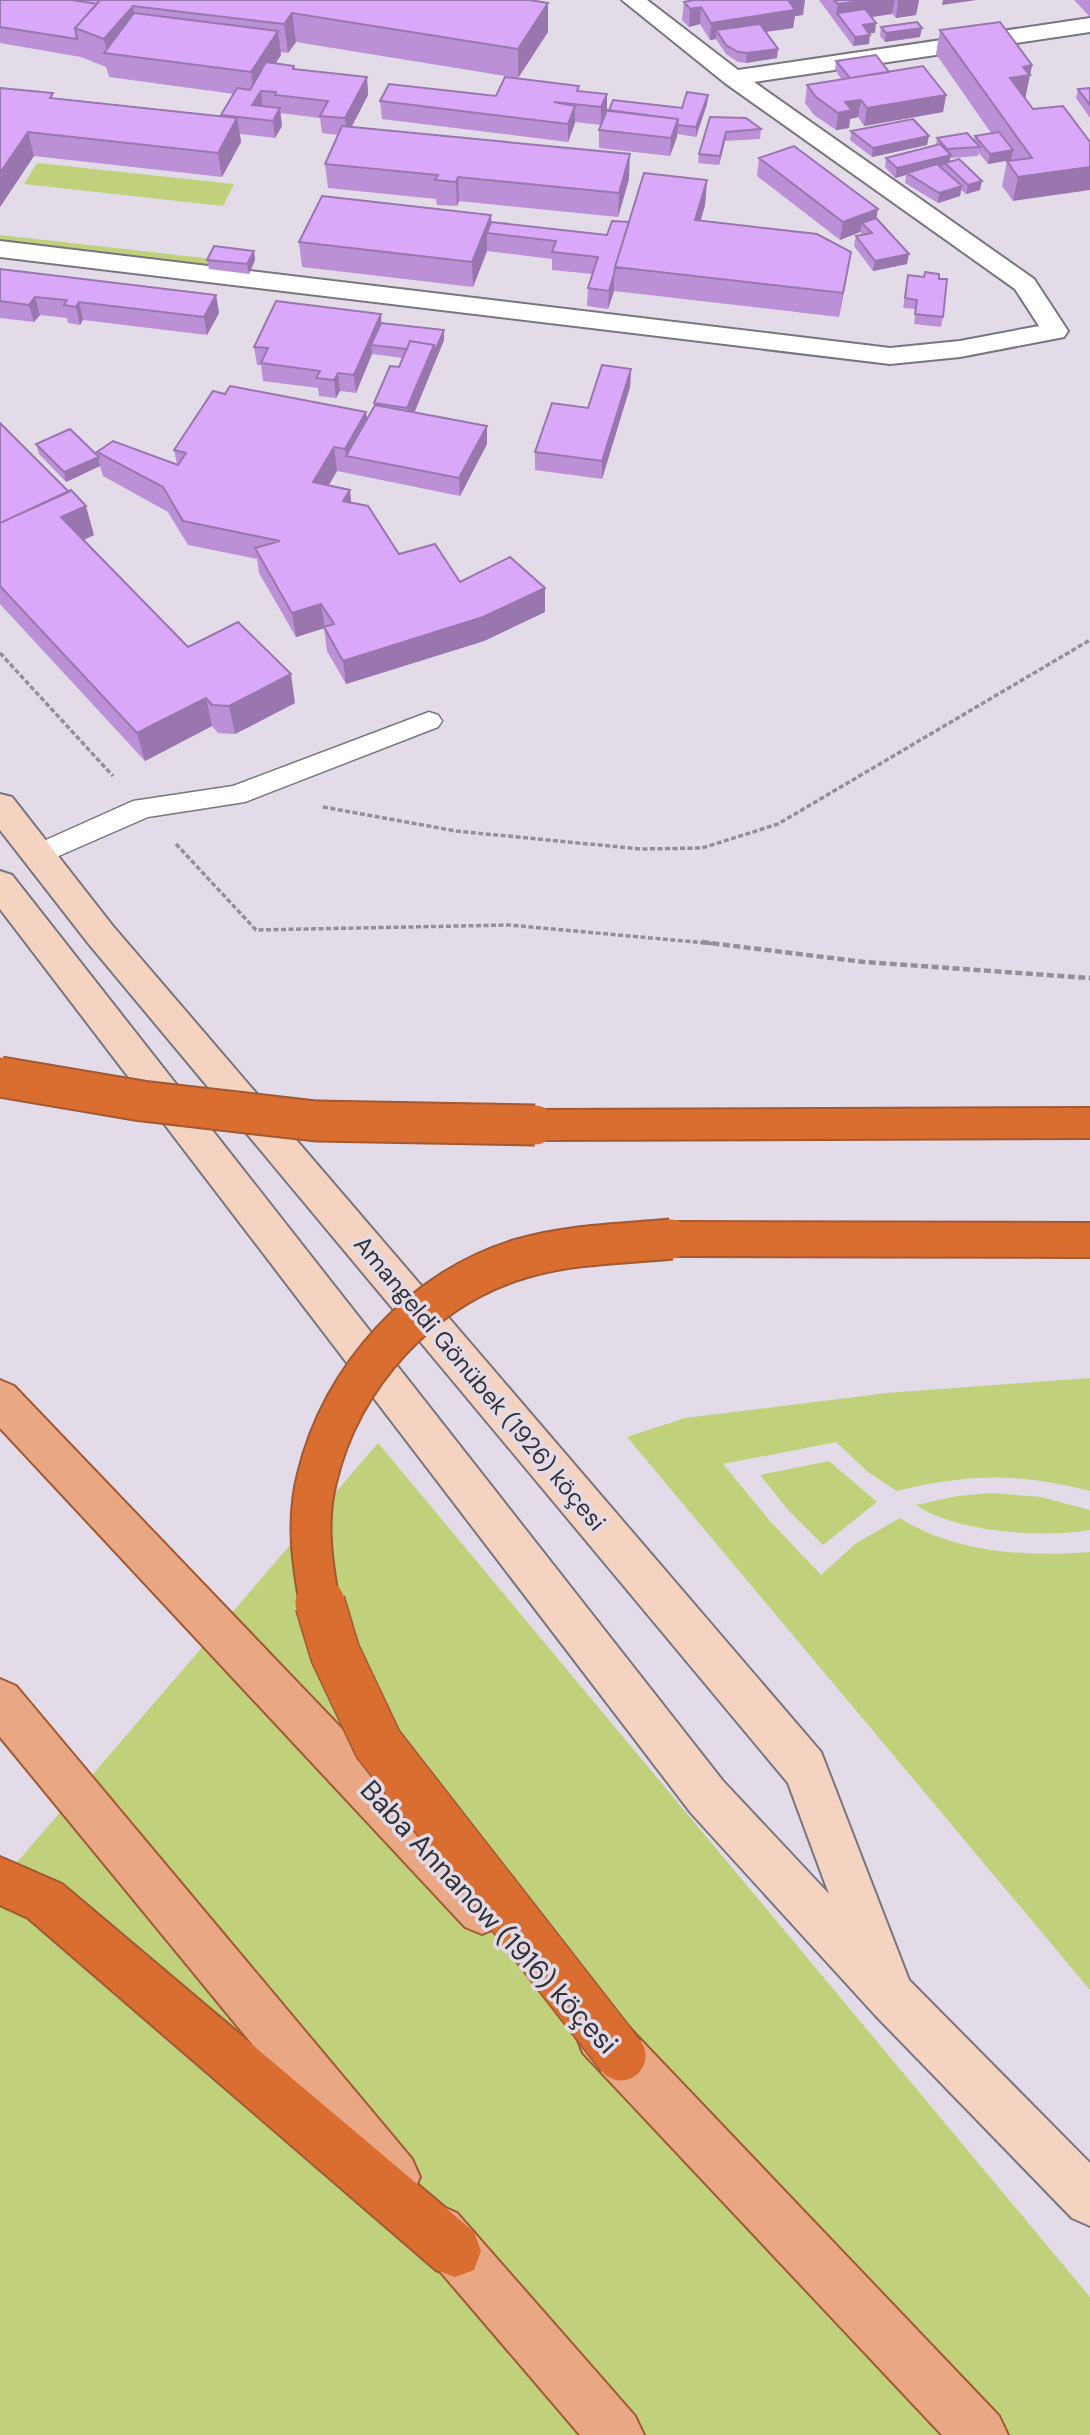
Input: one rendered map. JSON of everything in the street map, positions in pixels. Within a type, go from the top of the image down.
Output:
[{"type":"highway","points":[[0,1077],[142,1101],[316,1121],[535,1125],[1090,1123]]},
{"type":"highway","points":[[621,2056],[376,1741],[335,1655],[319,1602],[308,1541],[312,1489],[333,1421],[367,1368],[404,1325],[446,1292],[499,1266],[551,1251],[671,1239],[1090,1240]]},
{"type":"highway","points":[[0,1881],[45,1901],[455,2251]]},
{"type":"main road","name":"Baba Annanow (1916) köçesi","points":[[0,1398],[980,2435]]},
{"type":"main road","points":[[0,1702],[455,2251],[617,2435]]},
{"type":"street","points":[[0,249],[890,356],[960,349],[1055,331],[1025,284],[733,78],[633,0]]},
{"type":"street","points":[[733,78],[1090,26]]},
{"type":"street","name":"Amangeldi Gönübek (1926) köçesi","points":[[0,806],[100,934],[805,1768],[892,1998]]},
{"type":"street","name":"Amangeldi Gönübek (1926) köçesi","points":[[0,884],[708,1797],[892,1998],[1090,2200]]},
{"type":"lane","points":[[38,855],[143,808],[236,795],[429,721]]},
{"type":"path","points":[[323,807],[456,831],[640,849],[702,848],[778,824],[1090,640]]},
{"type":"path","points":[[0,653],[256,930],[509,925],[650,936],[864,962],[1090,978]]},
{"type":"green space","points":[[37,163],[234,184],[223,206],[24,184]]},
{"type":"green space","points":[[0,235],[213,259],[209,266],[0,242]]},
{"type":"green space","points":[[1090,1378],[1090,1491],[1017,1478],[971,1478],[897,1491],[868,1472],[836,1442],[723,1464],[770,1521],[821,1575],[855,1544],[900,1518],[944,1539],[992,1550],[1042,1554],[1090,1552],[1090,1990],[627,1437],[685,1418],[887,1393]]},
{"type":"green space","points":[[378,1443],[1090,2297],[1090,2435],[0,2435],[0,1882]]},
{"type":"green space","points":[[829,1461],[877,1502],[823,1545],[789,1511],[760,1475]]},
{"type":"green space","points":[[993,1493],[1041,1497],[1090,1510],[1090,1530],[1049,1533],[1001,1531],[954,1522],[916,1505],[957,1496]]},
{"type":"building","points":[[0,0],[72,0],[97,4],[75,28],[77,39],[0,27]]},
{"type":"building","points":[[72,0],[100,0],[97,4]]},
{"type":"building","points":[[100,0],[530,0],[548,3],[518,49],[292,13],[284,24],[133,6],[104,39],[75,28]]},
{"type":"building","points":[[788,0],[795,10],[711,23],[701,7],[690,9],[684,2]]},
{"type":"building","points":[[834,0],[869,0],[838,4]]},
{"type":"building","points":[[865,9],[876,23],[863,25],[870,35],[855,37],[837,13]]},
{"type":"building","points":[[134,13],[278,31],[251,72],[104,53]]},
{"type":"building","points":[[917,22],[922,28],[886,33],[881,27]]},
{"type":"building","points":[[1000,22],[1032,65],[1023,67],[1030,75],[1010,78],[1033,109],[1063,106],[1090,142],[1090,167],[1018,177],[1007,161],[1032,158],[940,30]]},
{"type":"building","points":[[760,24],[778,49],[738,52],[726,45],[716,30]]},
{"type":"building","points":[[876,55],[889,72],[850,78],[836,61]]},
{"type":"building","points":[[266,62],[294,66],[293,69],[367,77],[345,118],[320,116],[328,101],[261,91],[252,105],[280,108],[273,121],[221,115],[237,88],[250,90]]},
{"type":"building","points":[[923,66],[946,95],[867,108],[861,100],[845,102],[852,110],[838,113],[816,97],[807,85]]},
{"type":"building","points":[[505,77],[579,86],[577,91],[607,94],[601,107],[554,102],[575,106],[568,124],[380,101],[389,84],[496,96]]},
{"type":"building","points":[[0,88],[53,93],[50,98],[237,118],[218,153],[28,132],[0,173]]},
{"type":"building","points":[[1090,88],[1090,105],[1078,89]]},
{"type":"building","points":[[687,92],[708,95],[696,127],[677,125],[678,119],[609,111],[613,100],[682,108]]},
{"type":"building","points":[[607,110],[678,119],[671,138],[599,130]]},
{"type":"building","points":[[710,117],[746,118],[761,129],[726,132],[720,156],[699,154]]},
{"type":"building","points":[[913,119],[929,136],[873,148],[851,131]]},
{"type":"building","points":[[342,126],[630,154],[619,193],[458,177],[456,182],[435,180],[438,175],[325,164]]},
{"type":"building","points":[[999,132],[1013,150],[990,154],[975,136]]},
{"type":"building","points":[[967,133],[980,147],[947,149],[937,138]]},
{"type":"building","points":[[940,144],[951,155],[897,168],[886,158]]},
{"type":"building","points":[[794,146],[878,209],[843,222],[759,158]]},
{"type":"building","points":[[959,159],[982,181],[968,185],[945,163]]},
{"type":"building","points":[[937,164],[962,186],[939,193],[907,173]]},
{"type":"building","points":[[644,173],[707,180],[695,220],[817,234],[851,252],[843,293],[615,267]]},
{"type":"building","points":[[322,196],[491,215],[472,262],[299,242]]},
{"type":"building","points":[[876,218],[909,254],[875,261],[856,236],[872,233],[862,223]]},
{"type":"building","points":[[612,221],[629,222],[609,291],[588,288],[598,257],[552,252],[556,241],[487,233],[491,222],[607,235]]},
{"type":"building","points":[[214,246],[254,251],[247,264],[207,260]]},
{"type":"building","points":[[0,269],[216,295],[204,317],[79,302],[76,307],[64,305],[67,300],[35,297],[29,305],[0,301]]},
{"type":"building","points":[[925,272],[939,274],[939,279],[947,279],[943,317],[915,314],[917,300],[905,298],[908,275],[924,277]]},
{"type":"building","points":[[276,301],[381,314],[354,375],[338,373],[334,380],[316,378],[320,371],[261,363],[268,348],[254,347]]},
{"type":"building","points":[[381,323],[444,330],[434,353],[434,345],[410,341],[407,349],[371,345]]},
{"type":"building","points":[[410,341],[434,345],[407,408],[374,403],[390,366],[399,367]]},
{"type":"building","points":[[602,365],[631,369],[602,461],[535,452],[552,403],[588,408]]},
{"type":"building","points":[[230,386],[366,412],[345,449],[334,447],[313,482],[350,490],[343,501],[368,506],[399,554],[435,544],[460,582],[510,557],[545,588],[483,617],[343,661],[324,627],[334,624],[321,604],[292,613],[255,548],[280,541],[183,521],[163,487],[97,452],[113,441],[178,465],[186,453],[174,450],[213,391],[225,394]]},
{"type":"building","points":[[375,405],[487,426],[459,478],[346,456]]},
{"type":"building","points":[[0,423],[69,492],[0,523]]},
{"type":"building","points":[[70,429],[99,457],[64,472],[36,444]]},
{"type":"building","points":[[71,490],[86,506],[61,517],[188,647],[238,622],[291,674],[229,706],[212,705],[206,698],[137,733],[0,586],[0,523]]}]
